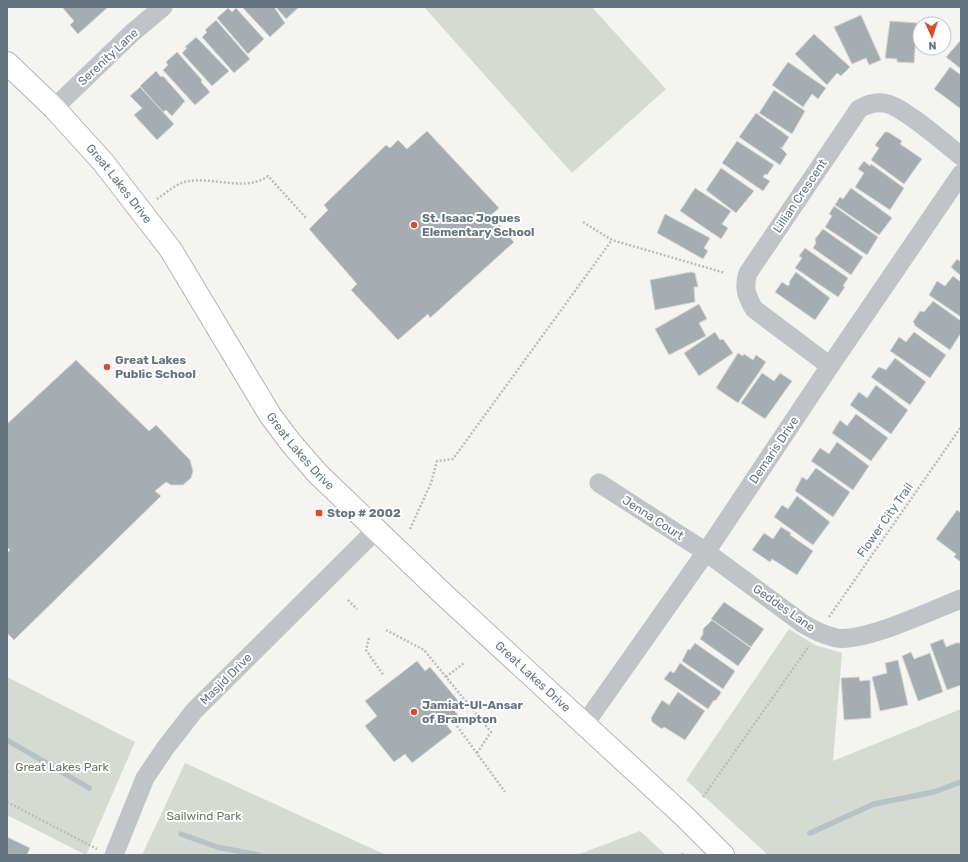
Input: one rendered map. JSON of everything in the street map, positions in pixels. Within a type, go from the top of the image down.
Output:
[{"type":"street","name":"Serenity Lane","points":[[54,108],[132,33],[163,7]]},
{"type":"street","name":"Great Lakes Drive","points":[[7,63],[54,108],[103,162],[140,210],[170,250],[270,415],[291,443],[318,474],[584,725],[685,817],[723,855]]},
{"type":"street","name":"Lillian Crescent","points":[[830,366],[754,309],[748,298],[745,287],[748,273],[859,109],[866,105],[878,103],[898,108],[961,156]]},
{"type":"street","name":"Demaris Drive","points":[[584,725],[706,552],[830,366],[961,174]]},
{"type":"street","name":"Jenna Court","points":[[599,483],[706,552]]},
{"type":"street","name":"Masjid Drive","points":[[107,852],[145,778],[166,747],[194,711],[376,530]]},
{"type":"street","name":"Geddes Lane","points":[[706,552],[802,623],[818,632],[837,638],[862,637],[961,599]]},
{"type":"path","points":[[140,210],[175,187],[188,181],[246,183],[261,181],[268,176],[307,219]]},
{"type":"path","points":[[583,222],[612,240],[725,273]]},
{"type":"path","points":[[410,529],[431,483],[437,461],[454,460],[612,240]]},
{"type":"path","name":"Flower City Trail","points":[[828,619],[961,427]]},
{"type":"path","points":[[348,600],[357,609]]},
{"type":"path","points":[[386,630],[424,650],[491,732],[477,754]]},
{"type":"path","points":[[369,638],[366,650],[384,676]]},
{"type":"path","points":[[703,797],[810,644]]},
{"type":"path","points":[[446,677],[464,663]]},
{"type":"path","points":[[457,726],[505,792]]},
{"type":"path","points":[[7,802],[107,852]]},
{"type":"green space","points":[[592,7],[666,89],[572,173],[425,8]]},
{"type":"green space","points":[[789,629],[815,645],[842,653],[833,761],[961,709],[961,853],[957,855],[768,855],[686,780]]},
{"type":"green space","name":"Great Lakes Park","points":[[7,677],[135,742],[86,855],[7,815]]},
{"type":"green space","name":"Sailwind Park","points":[[185,763],[386,855],[142,855]]},
{"type":"green space","points":[[640,831],[666,855],[577,855]]},
{"type":"building","points":[[62,7],[108,7],[78,34],[70,25],[74,21]]},
{"type":"building","points":[[242,7],[274,7],[285,23],[270,37]]},
{"type":"building","points":[[276,7],[299,7],[286,19]]},
{"type":"building","points":[[228,8],[232,12],[236,8],[264,39],[248,54],[217,18]]},
{"type":"building","points":[[861,15],[881,60],[869,65],[866,58],[852,64],[834,27]]},
{"type":"building","points":[[216,20],[250,59],[234,73],[202,37],[207,32],[205,30]]},
{"type":"building","points":[[890,21],[912,23],[912,56],[915,56],[914,63],[897,62],[897,59],[885,58]]},
{"type":"building","points":[[814,34],[850,67],[841,76],[837,73],[827,85],[795,54]]},
{"type":"building","points":[[196,37],[229,71],[212,86],[182,53],[187,48],[185,47]]},
{"type":"building","points":[[960,41],[961,69],[946,57],[952,56],[952,50]]},
{"type":"building","points":[[177,52],[202,80],[201,82],[210,92],[195,105],[163,70],[168,65],[166,62]]},
{"type":"building","points":[[788,62],[826,88],[818,99],[812,94],[803,107],[772,85]]},
{"type":"building","points":[[950,67],[961,75],[961,109],[934,89]]},
{"type":"building","points":[[156,71],[161,77],[163,76],[185,101],[172,116],[166,110],[163,112],[140,86]]},
{"type":"building","points":[[140,87],[174,124],[157,140],[134,115],[142,108],[130,96]]},
{"type":"building","points":[[774,90],[805,111],[792,134],[759,113]]},
{"type":"building","points":[[756,113],[789,137],[782,148],[780,147],[787,154],[780,165],[739,137]]},
{"type":"building","points":[[427,131],[499,208],[491,215],[514,242],[430,318],[428,314],[398,340],[351,290],[357,284],[309,229],[328,210],[324,205],[386,145],[390,148],[398,140],[407,149]]},
{"type":"building","points":[[885,132],[888,132],[902,141],[900,144],[922,159],[904,184],[871,160],[879,148],[875,145]]},
{"type":"building","points":[[737,141],[774,165],[767,175],[765,174],[763,177],[770,181],[763,191],[722,163]]},
{"type":"building","points":[[864,161],[870,166],[871,164],[904,188],[890,210],[855,187],[864,173],[858,169]]},
{"type":"building","points":[[721,168],[754,191],[736,213],[706,190]]},
{"type":"building","points":[[695,188],[731,211],[722,224],[728,228],[721,239],[680,211]]},
{"type":"building","points":[[851,188],[892,218],[879,235],[835,205],[840,197],[843,199]]},
{"type":"building","points":[[834,206],[878,237],[867,255],[825,227],[832,216],[829,214]]},
{"type":"building","points":[[665,214],[710,238],[704,248],[708,251],[703,259],[657,233]]},
{"type":"building","points":[[823,229],[863,257],[851,275],[813,248],[816,243],[815,239]]},
{"type":"building","points":[[805,248],[848,278],[843,286],[845,287],[838,297],[795,268],[802,258],[799,256]]},
{"type":"building","points":[[957,259],[961,262],[961,276],[951,267]]},
{"type":"building","points":[[691,272],[695,273],[698,287],[694,287],[695,302],[655,310],[650,280]]},
{"type":"building","points":[[796,272],[830,298],[815,320],[775,292],[782,282],[788,286]]},
{"type":"building","points":[[953,276],[961,282],[961,317],[929,295],[937,281],[945,286]]},
{"type":"building","points":[[933,301],[961,321],[961,333],[950,350],[914,325],[915,324],[913,322],[920,311],[924,312]]},
{"type":"building","points":[[699,304],[707,319],[699,323],[706,336],[669,355],[655,329]]},
{"type":"building","points":[[715,332],[720,340],[723,339],[733,353],[699,376],[684,353]]},
{"type":"building","points":[[914,332],[946,355],[930,378],[890,351],[899,337],[906,342]]},
{"type":"building","points":[[738,353],[743,356],[744,354],[753,360],[756,355],[766,362],[738,403],[716,388]]},
{"type":"building","points":[[895,358],[926,382],[910,405],[871,377],[879,367],[886,370]]},
{"type":"building","points":[[76,360],[149,431],[156,425],[190,460],[193,471],[191,478],[183,485],[171,485],[166,482],[155,491],[161,496],[14,640],[7,633],[7,553],[10,550],[7,547],[7,424]]},
{"type":"building","points":[[762,373],[774,381],[780,373],[792,381],[765,419],[741,403]]},
{"type":"building","points":[[876,385],[908,410],[891,434],[850,405],[859,392],[867,398]]},
{"type":"building","points":[[856,414],[888,438],[871,461],[832,433],[840,420],[847,426]]},
{"type":"building","points":[[837,442],[869,466],[853,490],[811,461],[820,448],[829,454]]},
{"type":"building","points":[[816,468],[850,492],[833,517],[795,491],[802,477],[807,480]]},
{"type":"building","points":[[797,496],[830,522],[813,545],[774,517],[782,505],[788,509]]},
{"type":"building","points":[[957,510],[961,513],[961,562],[954,557],[956,554],[936,539]]},
{"type":"building","points":[[781,527],[813,551],[797,575],[772,559],[770,562],[752,550],[764,533],[773,539]]},
{"type":"building","points":[[724,602],[764,629],[751,647],[711,619]]},
{"type":"building","points":[[712,620],[751,648],[738,666],[700,639],[703,634],[703,629]]},
{"type":"building","points":[[943,639],[946,647],[956,643],[960,643],[961,646],[961,685],[947,690],[930,644]]},
{"type":"building","points":[[695,643],[735,671],[723,689],[682,661],[688,649],[690,650]]},
{"type":"building","points":[[911,652],[914,659],[930,653],[943,692],[918,701],[902,656]]},
{"type":"building","points":[[898,660],[908,705],[880,711],[872,677],[887,673],[885,663]]},
{"type":"building","name":"Jamiat-Ul-Ansar of Brampton","points":[[417,661],[425,671],[430,667],[460,703],[453,709],[458,715],[446,724],[452,732],[412,763],[405,754],[394,762],[365,726],[377,716],[365,701]]},
{"type":"building","points":[[680,663],[720,691],[721,693],[708,709],[664,679],[670,671],[674,673]]},
{"type":"building","points":[[859,677],[860,681],[870,680],[871,718],[844,720],[841,678]]},
{"type":"building","points":[[678,692],[705,711],[685,740],[664,727],[662,729],[652,722],[651,718],[662,700],[669,705]]},
{"type":"building","points":[[7,837],[30,848],[27,855],[7,855]]},
{"type":"waterway","points":[[7,740],[89,788]]},
{"type":"waterway","points":[[810,833],[874,804],[934,792],[961,782]]},
{"type":"waterway","points":[[181,834],[217,847],[259,855]]},
{"type":"place","name":"St. Isaac Jogues Elementary School","points":[[414,225]]},
{"type":"place","name":"Great Lakes Public School","points":[[107,367]]},
{"type":"place","name":"Stop # 2002","points":[[319,513]]},
{"type":"place","name":"Jamiat-Ul-Ansar of Brampton","points":[[414,712]]}]
